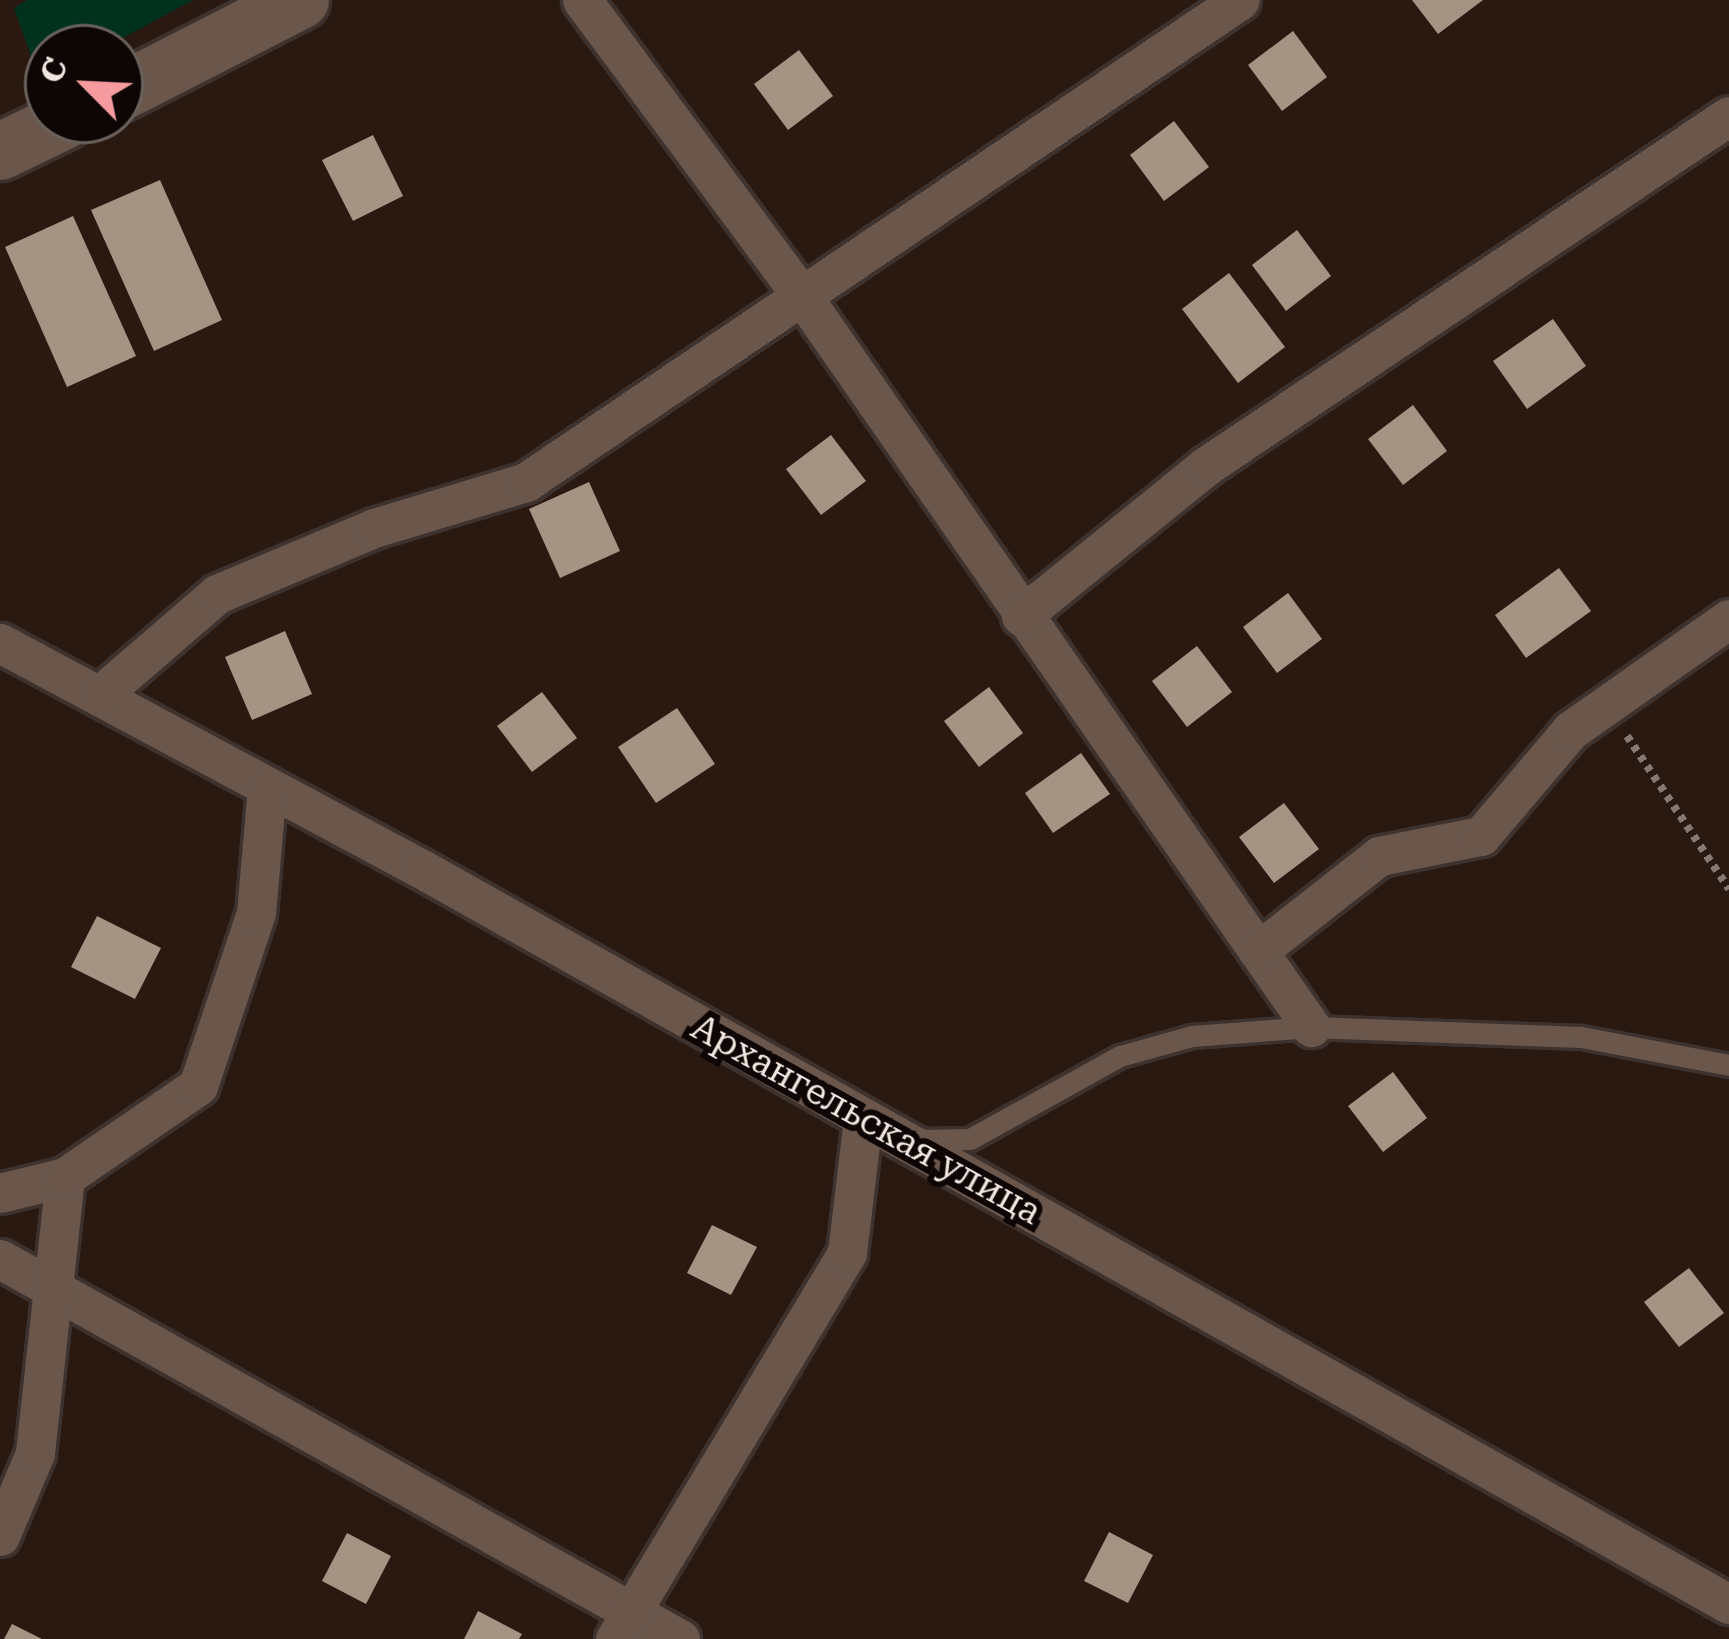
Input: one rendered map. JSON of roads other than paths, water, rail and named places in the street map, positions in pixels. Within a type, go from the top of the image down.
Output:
[{"type":"main road","points":[[144,80],[300,0]]},
{"type":"street","points":[[582,0],[805,300],[1311,1027]]},
{"type":"street","points":[[99,696],[218,594],[374,528],[526,482],[805,300],[1240,0]]},
{"type":"street","points":[[1021,616],[1206,466],[1729,116]]},
{"type":"street","points":[[1258,951],[1379,856],[1481,836],[1571,730],[1729,619]]},
{"type":"street","name":"Архангельская улица","points":[[0,643],[267,785],[1729,1604]]},
{"type":"street","points":[[0,1193],[65,1177],[198,1086],[256,913],[267,785]]},
{"type":"street","points":[[622,1624],[848,1253],[863,1119]]},
{"type":"street","points":[[0,1536],[34,1454],[65,1177]]},
{"type":"street","points":[[0,1258],[622,1624],[680,1639]]},
{"type":"lane","points":[[900,1141],[970,1139],[1120,1056],[1192,1036],[1311,1027],[1581,1037],[1729,1064]]}]
